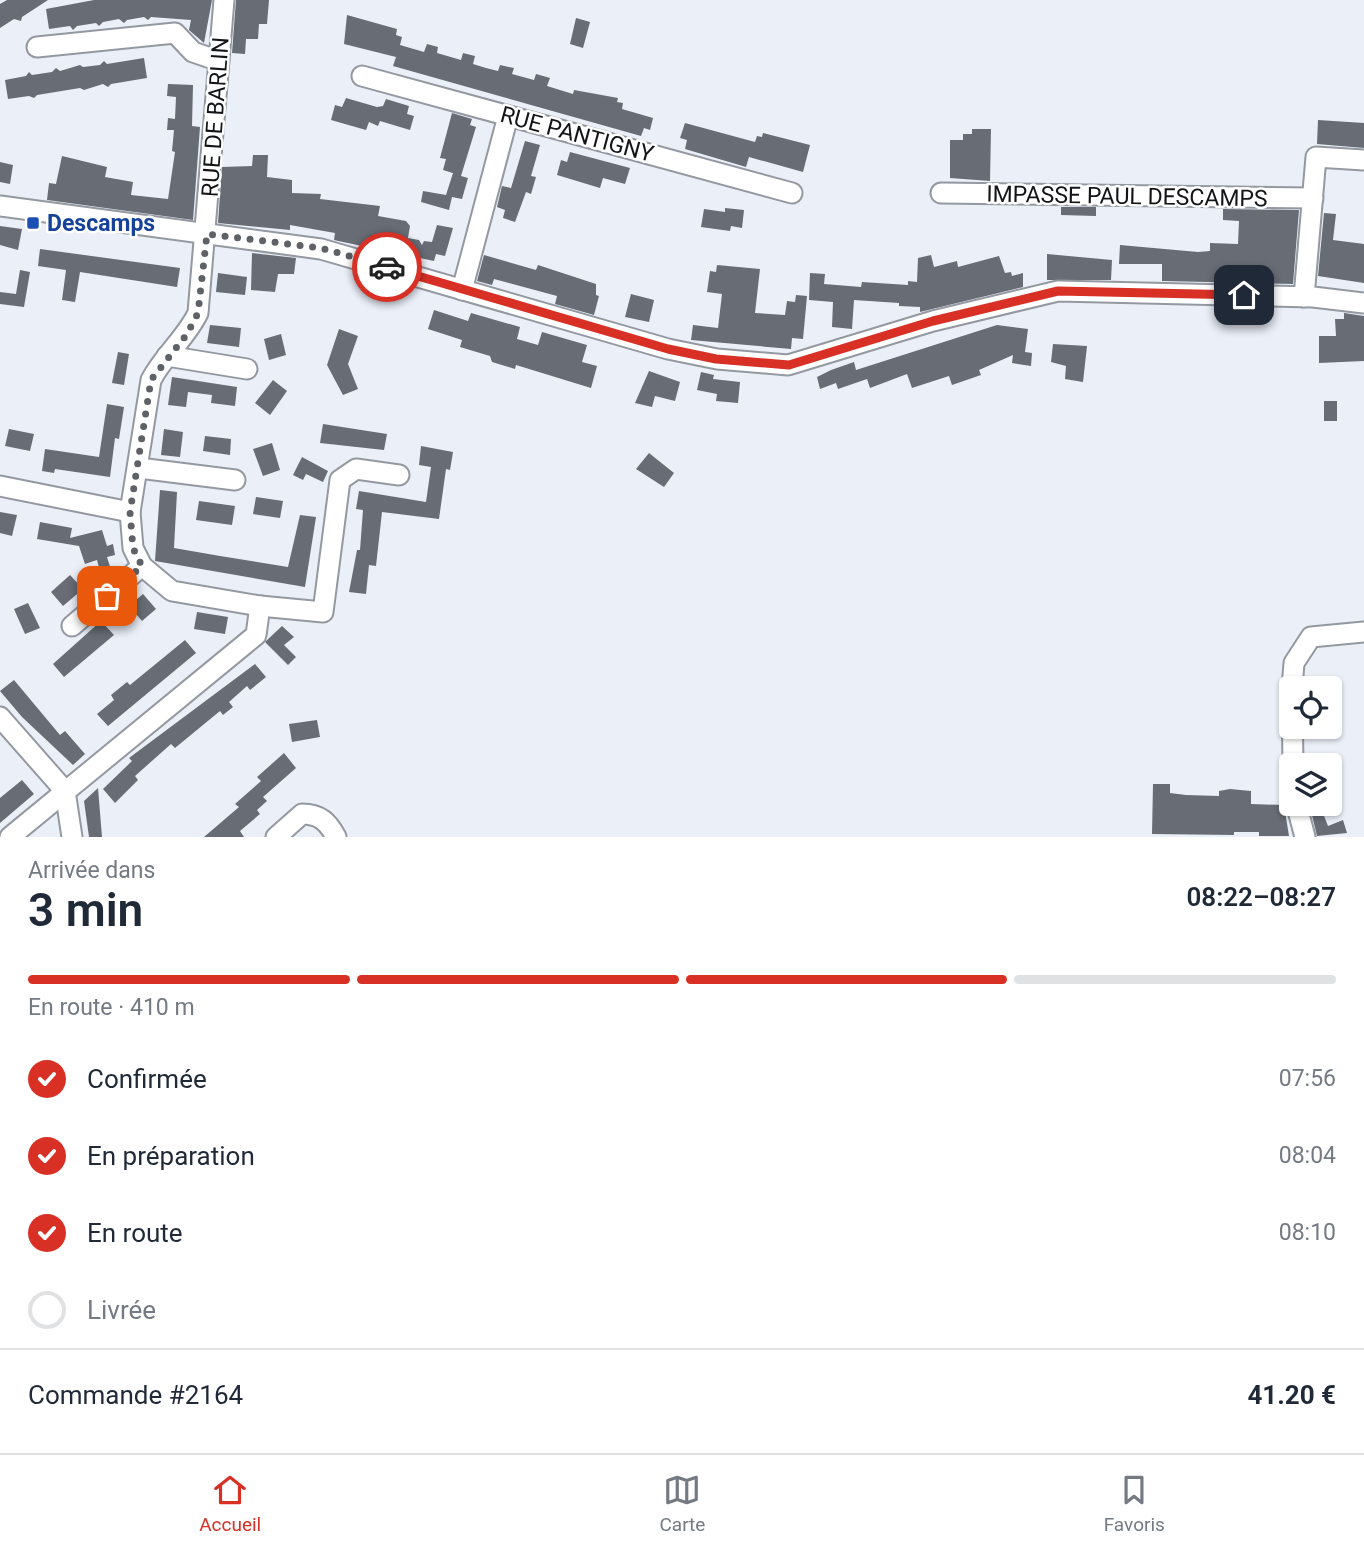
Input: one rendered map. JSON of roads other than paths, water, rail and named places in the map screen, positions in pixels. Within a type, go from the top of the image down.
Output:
[{"type":"street","name":"RUE DE BARLIN","points":[[142,566],[133,548],[130,512],[151,380],[167,356],[187,334],[198,313],[207,234],[224,0]]},
{"type":"street","points":[[37,47],[175,33],[193,52],[219,61]]},
{"type":"street","name":"RUE PANTIGNY","points":[[362,76],[792,193]]},
{"type":"street","points":[[462,290],[508,116]]},
{"type":"street","points":[[1304,297],[1316,157],[1364,160]]},
{"type":"street","name":"IMPASSE PAUL DESCAMPS","points":[[941,193],[1313,198]]},
{"type":"street","points":[[0,205],[321,248],[677,351],[716,359],[789,365],[933,321],[1058,291],[1304,297],[1364,303]]},
{"type":"street","points":[[167,356],[247,369]]},
{"type":"street","points":[[139,468],[234,480]]},
{"type":"street","points":[[72,625],[142,566],[172,591],[260,606],[323,612],[340,480],[356,469],[400,475]]},
{"type":"street","points":[[0,486],[130,512]]},
{"type":"street","points":[[10,837],[256,635],[260,606]]},
{"type":"street","points":[[1293,676],[1294,663],[1311,638],[1364,632]]},
{"type":"street","points":[[0,717],[65,791],[72,837]]},
{"type":"street","points":[[276,837],[302,814],[315,814],[330,825],[336,837]]},
{"type":"street","points":[[1299,816],[1305,837]]},
{"type":"place","name":"Descamps","points":[[33,223]]}]
